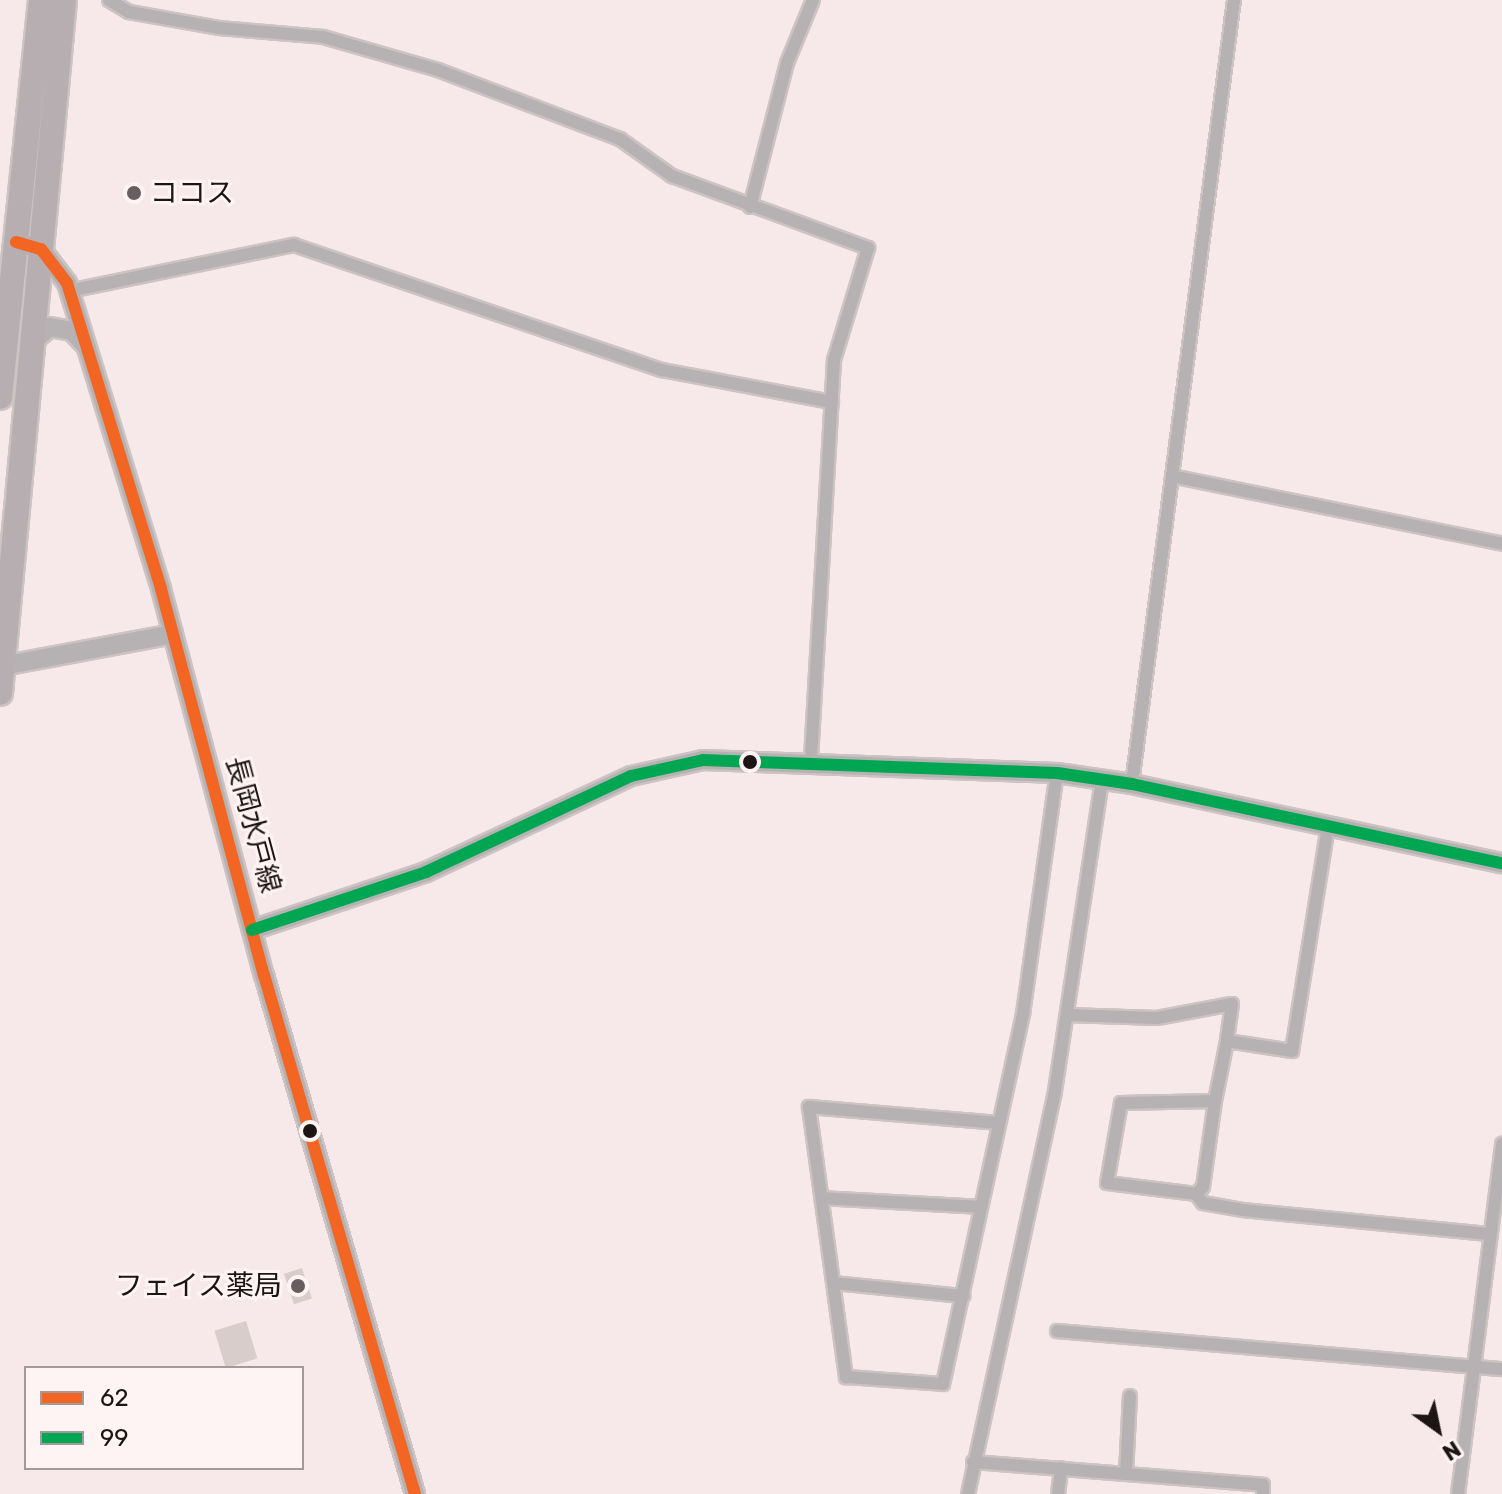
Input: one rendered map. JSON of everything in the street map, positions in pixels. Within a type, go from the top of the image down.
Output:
[{"type":"highway","points":[[0,397],[41,0]]},
{"type":"highway","points":[[0,693],[64,0]]},
{"type":"street","points":[[109,0],[129,12],[204,25],[323,37],[438,70],[620,139],[672,176],[868,248],[834,360],[811,763]]},
{"type":"street","points":[[750,207],[787,63],[813,0]]},
{"type":"street","points":[[1132,784],[1234,0]]},
{"type":"street","points":[[16,242],[41,249]]},
{"type":"street","points":[[69,291],[294,245],[662,370],[832,402]]},
{"type":"street","name":"長岡水戸線","points":[[41,249],[57,266],[69,291],[173,634],[252,930],[415,1494]]},
{"type":"street","points":[[32,342],[50,327],[72,331],[86,346]]},
{"type":"street","points":[[1172,476],[1502,544]]},
{"type":"street","points":[[2,666],[173,634]]},
{"type":"street","points":[[252,930],[426,872],[651,768],[716,759],[1057,773],[1132,784],[1502,863]]},
{"type":"street","points":[[999,1123],[809,1107],[846,1377],[943,1384],[1023,1014],[1057,773]]},
{"type":"street","points":[[968,1494],[1067,1015],[1102,780]]},
{"type":"street","points":[[1227,1041],[1292,1051],[1328,826]]},
{"type":"street","points":[[1067,1015],[1157,1018],[1232,1004],[1203,1187],[1196,1194]]},
{"type":"street","points":[[1215,1101],[1121,1103],[1107,1183],[1196,1194],[1203,1203],[1243,1210],[1488,1234]]},
{"type":"street","points":[[1458,1494],[1488,1234],[1502,1144]]},
{"type":"street","points":[[822,1198],[981,1207]]},
{"type":"street","points":[[834,1283],[963,1296]]},
{"type":"street","points":[[1057,1331],[1502,1369]]},
{"type":"street","points":[[1126,1474],[1130,1396]]},
{"type":"street","points":[[973,1462],[1263,1485],[1263,1494]]},
{"type":"street","points":[[1058,1494],[1061,1468]]},
{"type":"building","name":"フェイス薬局","points":[[302,1268],[312,1298],[294,1304],[284,1274]]},
{"type":"building","points":[[246,1321],[257,1358],[225,1366],[214,1331]]},
{"type":"transit line","name":"62","points":[[16,242],[41,249],[67,283],[161,589],[264,975],[415,1494]]},
{"type":"transit line","name":"99","points":[[252,930],[426,872],[631,776],[703,760],[1057,773],[1132,784],[1502,863]]},
{"type":"place","name":"ココス","points":[[134,193]]},
{"type":"place","name":"フェイス薬局","points":[[298,1286]]}]
